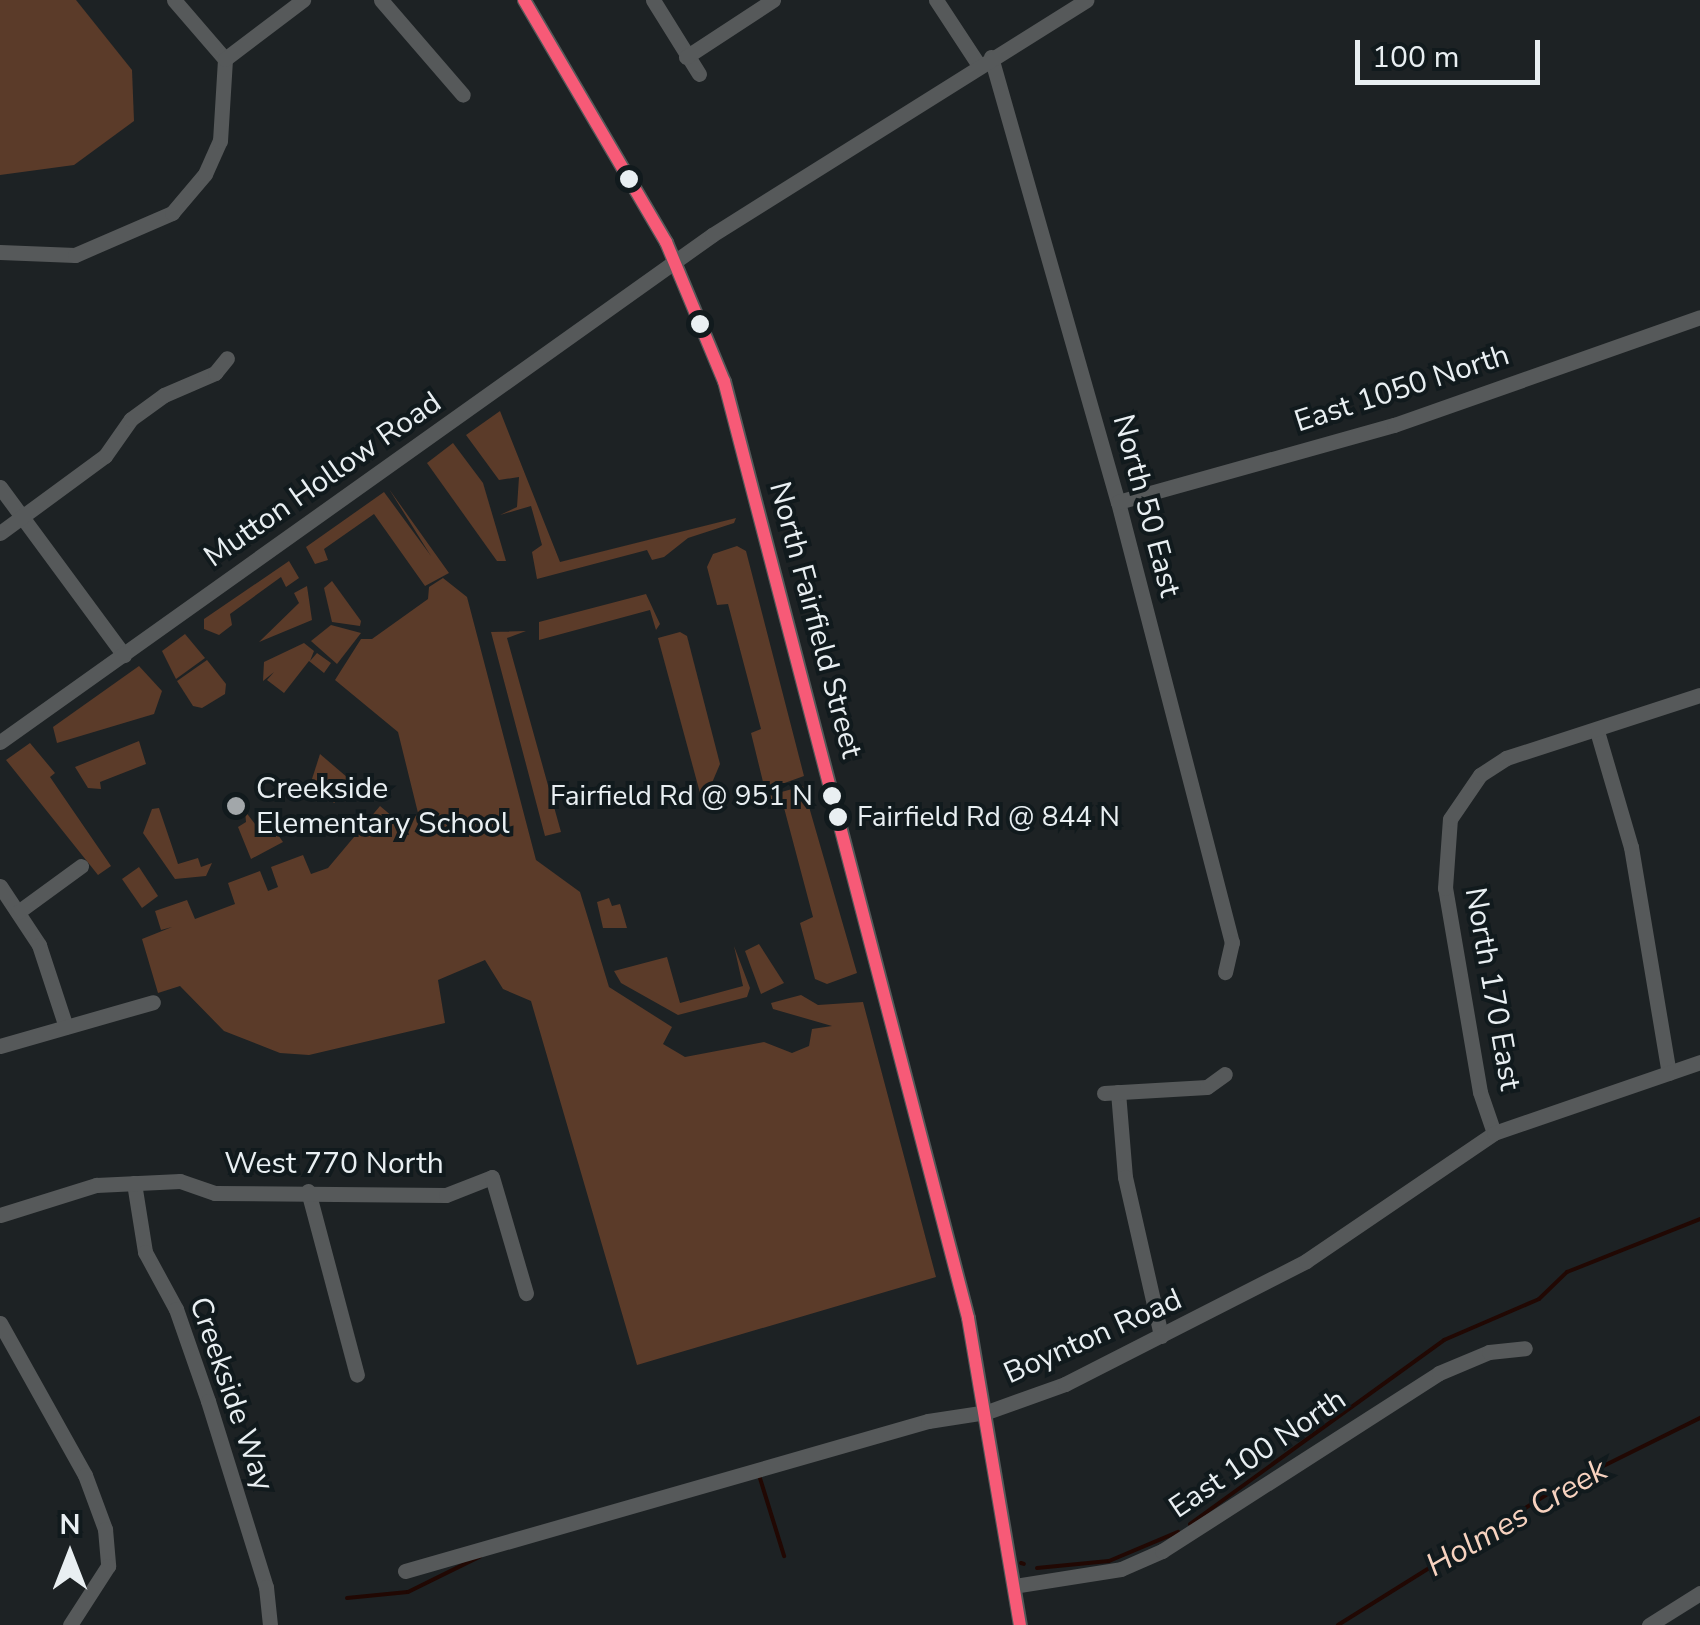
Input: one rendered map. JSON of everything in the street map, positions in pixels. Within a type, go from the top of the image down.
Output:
[{"type":"street","points":[[0,252],[75,255],[172,212],[205,174],[220,141],[226,59],[174,0]]},
{"type":"street","points":[[226,59],[302,0]]},
{"type":"street","points":[[380,0],[463,95]]},
{"type":"street","name":"North Fairfield Street","points":[[524,0],[676,261],[724,381],[988,1412],[1020,1625]]},
{"type":"street","points":[[652,0],[700,74]]},
{"type":"street","points":[[686,57],[773,0]]},
{"type":"street","name":"North 50 East","points":[[936,0],[985,60],[1118,502],[1232,942],[1225,972]]},
{"type":"street","name":"Mutton Hollow Road","points":[[0,742],[676,261],[985,60],[1086,0]]},
{"type":"street","name":"East 1050 North","points":[[1118,502],[1394,425],[1700,316]]},
{"type":"street","points":[[0,533],[105,456],[131,420],[164,395],[214,374],[227,358]]},
{"type":"street","points":[[0,486],[124,655]]},
{"type":"street","points":[[1669,1074],[1631,847],[1597,731],[1700,695]]},
{"type":"street","name":"North 170 East","points":[[1494,1134],[1480,1092],[1443,852],[1450,819],[1480,775],[1506,758],[1597,731]]},
{"type":"street","points":[[18,912],[80,866]]},
{"type":"street","points":[[0,886],[49,966],[66,1027]]},
{"type":"street","points":[[0,1046],[153,1002]]},
{"type":"street","name":"Boynton Road","points":[[405,1571],[928,1421],[988,1412],[1065,1384],[1306,1260],[1494,1134],[1700,1062]]},
{"type":"street","points":[[1161,1336],[1125,1178],[1111,1092],[1207,1088],[1225,1074]]},
{"type":"street","name":"West 770 North","points":[[0,1215],[84,1188],[134,1183],[180,1182],[215,1193],[446,1195],[492,1178],[526,1293]]},
{"type":"street","name":"Creekside Way","points":[[134,1183],[145,1252],[176,1309],[208,1401],[266,1587],[270,1625]]},
{"type":"street","points":[[308,1191],[357,1375]]},
{"type":"street","points":[[0,1323],[85,1475],[105,1529],[108,1566],[70,1625]]},
{"type":"street","name":"East 100 North","points":[[1014,1586],[1120,1568],[1162,1551],[1438,1374],[1489,1352],[1525,1348]]},
{"type":"street","points":[[1649,1625],[1700,1593]]},
{"type":"shaded area","points":[[0,0],[76,0],[132,70],[134,121],[74,165],[0,175]]},
{"type":"shaded area","points":[[500,411],[560,562],[736,518],[734,523],[688,538],[664,557],[652,560],[647,550],[537,579],[532,552],[542,545],[531,506],[500,515],[517,507],[519,477],[499,480],[466,435]]},
{"type":"shaded area","points":[[453,443],[483,483],[506,561],[497,561],[427,463]]},
{"type":"shaded area","points":[[389,489],[449,573],[425,586],[374,514],[324,549],[328,560],[315,564],[306,547],[384,492],[431,556]]},
{"type":"shaded area","points":[[737,546],[746,551],[804,776],[765,790],[751,733],[761,729],[728,604],[717,605],[707,567],[713,554]]},
{"type":"shaded area","points":[[289,561],[299,578],[286,587],[281,577],[230,614],[232,625],[219,635],[204,629],[204,619]]},
{"type":"shaded area","points":[[443,578],[467,597],[536,860],[580,892],[609,987],[672,1027],[663,1044],[685,1057],[764,1042],[792,1053],[809,1046],[812,1029],[832,1026],[773,1009],[771,1003],[801,995],[818,1005],[863,1002],[936,1277],[637,1365],[531,1001],[503,989],[485,960],[438,980],[445,1023],[309,1055],[280,1053],[224,1031],[180,986],[158,993],[142,939],[172,927],[161,930],[155,911],[187,900],[195,919],[235,904],[228,883],[260,871],[268,891],[278,887],[271,867],[303,855],[311,874],[328,868],[380,806],[406,828],[418,813],[398,732],[335,680],[361,639],[372,639],[428,599],[429,587]]},
{"type":"shaded area","points":[[332,581],[361,621],[360,626],[332,622],[324,588]]},
{"type":"shaded area","points":[[307,586],[312,620],[259,642],[299,603],[294,593]]},
{"type":"shaded area","points":[[646,594],[660,624],[656,630],[650,610],[539,640],[539,622]]},
{"type":"shaded area","points":[[331,625],[361,633],[337,664],[311,641]]},
{"type":"shaded area","points":[[526,631],[507,638],[561,832],[545,836],[491,632]]},
{"type":"shaded area","points":[[680,632],[687,636],[720,764],[703,804],[658,638]]},
{"type":"shaded area","points":[[185,634],[205,658],[176,679],[162,651]]},
{"type":"shaded area","points":[[304,643],[314,651],[310,661],[317,653],[331,663],[324,673],[309,661],[284,693],[267,680],[274,672],[263,681],[264,662]]},
{"type":"shaded area","points":[[207,660],[226,684],[225,694],[202,708],[193,706],[177,681]]},
{"type":"shaded area","points":[[139,666],[162,691],[154,714],[57,743],[53,727]]},
{"type":"shaded area","points":[[139,741],[146,764],[100,782],[101,789],[88,788],[75,767]]},
{"type":"shaded area","points":[[30,743],[55,773],[50,777],[111,866],[98,875],[6,760]]},
{"type":"shaded area","points":[[320,754],[355,784],[334,803],[312,779]]},
{"type":"shaded area","points":[[803,786],[857,973],[827,984],[815,979],[800,923],[813,917],[783,804],[770,806],[767,796]]},
{"type":"shaded area","points":[[159,808],[178,864],[198,858],[201,867],[212,863],[206,876],[175,879],[143,833],[152,809]]},
{"type":"shaded area","points":[[245,811],[255,824],[271,825],[283,842],[251,859],[238,827],[246,822]]},
{"type":"shaded area","points":[[139,867],[158,896],[142,908],[122,879]]},
{"type":"shaded area","points":[[609,898],[612,906],[620,904],[627,928],[603,928],[597,902]]},
{"type":"shaded area","points":[[759,944],[784,983],[761,994],[745,951]]},
{"type":"shaded area","points":[[734,946],[750,988],[747,997],[678,1015],[621,983],[614,971],[667,957],[680,1003],[743,986]]},
{"type":"waterway","points":[[1190,1524],[1444,1340],[1539,1299],[1567,1272],[1700,1219]]},
{"type":"waterway","name":"Holmes Creek","points":[[1338,1625],[1549,1493],[1700,1418]]},
{"type":"waterway","points":[[759,1475],[784,1556]]},
{"type":"waterway","points":[[1037,1568],[1109,1561],[1178,1532]]},
{"type":"waterway","points":[[347,1598],[408,1592],[481,1556]]},
{"type":"transit line","points":[[524,0],[666,242],[724,381],[968,1318],[1020,1625]]},
{"type":"place","name":"Fairfield Rd @ 951 N","points":[[832,796]]},
{"type":"place","name":"Creekside Elementary School","points":[[236,806]]},
{"type":"place","name":"Fairfield Rd @ 844 N","points":[[838,817]]}]
